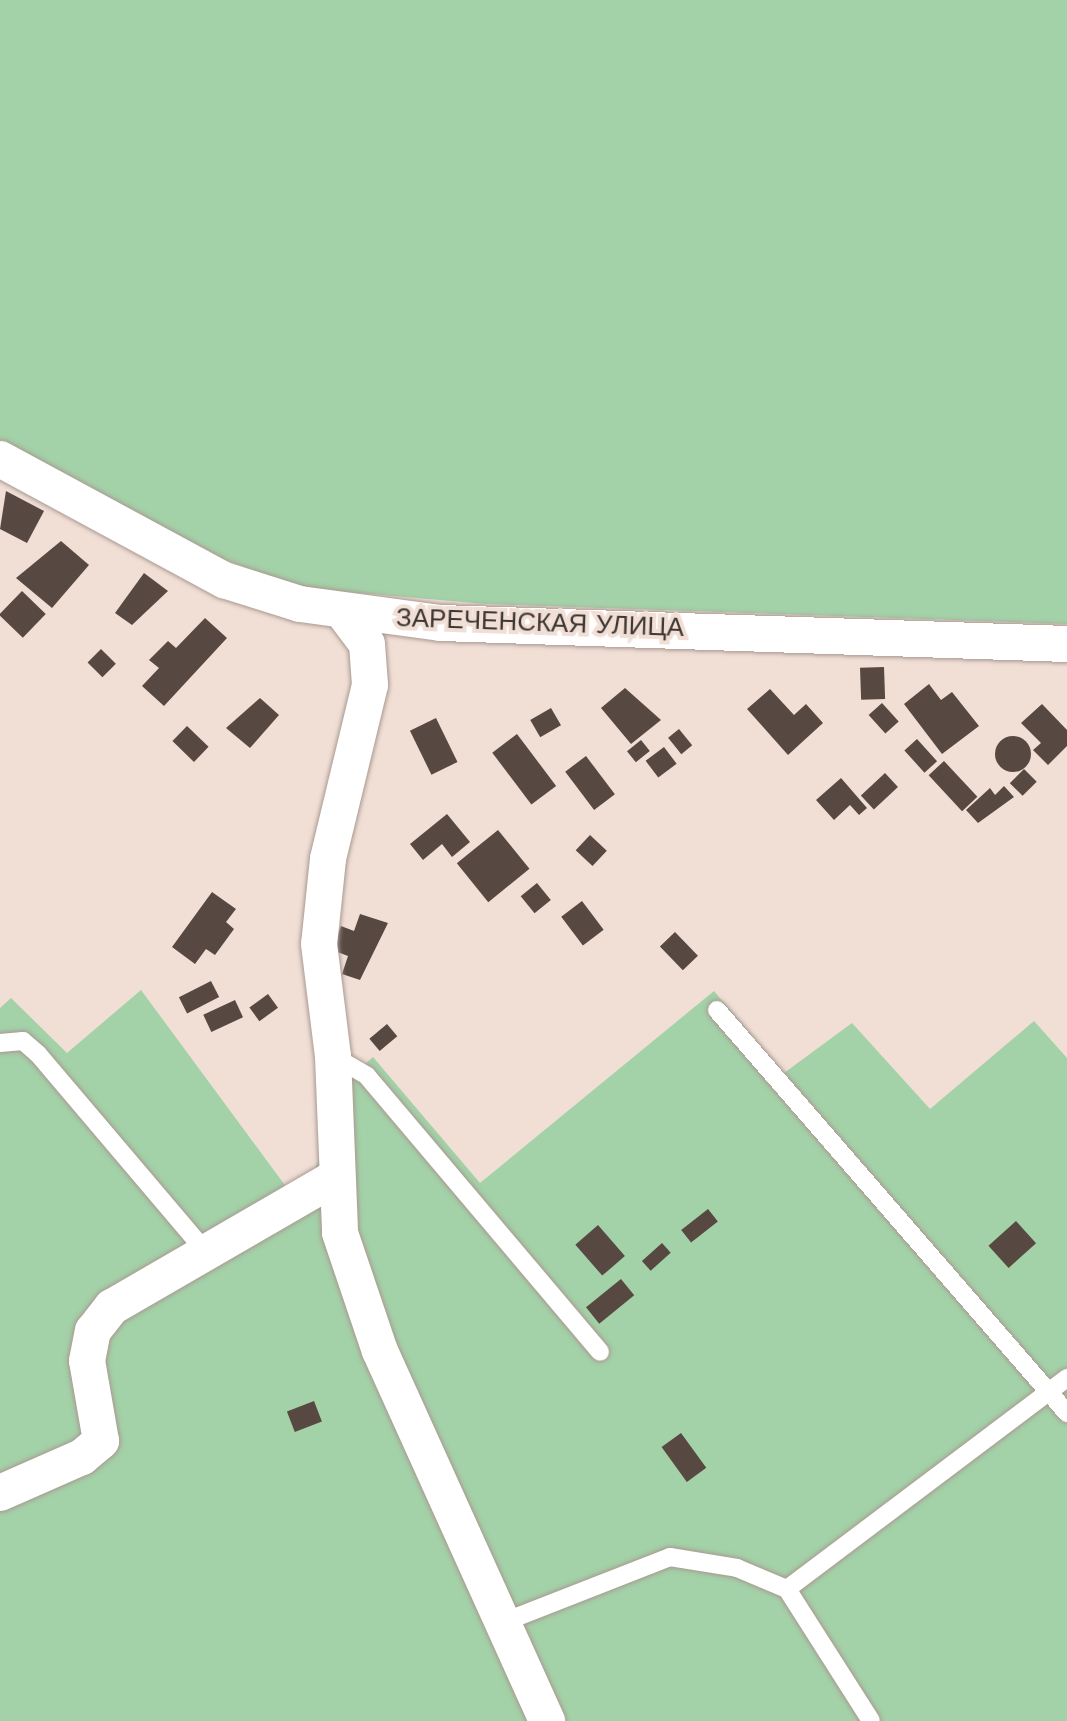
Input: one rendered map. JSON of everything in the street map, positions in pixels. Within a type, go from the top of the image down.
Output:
[{"type":"street","name":"ЗАРЕЧЕНСКАЯ УЛИЦА","points":[[0,459],[224,580],[342,611],[537,628],[1067,644]]},
{"type":"street","points":[[342,611],[367,644],[370,685],[323,900],[319,944],[333,1056],[340,1233],[354,1283],[547,1721]]},
{"type":"street","points":[[0,1493],[94,1450],[103,1430],[88,1376],[93,1331],[131,1291],[336,1177]]},
{"type":"lane","points":[[717,1010],[1067,1413]]},
{"type":"lane","points":[[0,1043],[23,1041],[38,1054],[205,1251]]},
{"type":"lane","points":[[333,1056],[367,1076],[600,1352]]},
{"type":"lane","points":[[787,1589],[1067,1378]]},
{"type":"lane","points":[[504,1622],[670,1557],[737,1568],[787,1589],[871,1721]]},
{"type":"green space","points":[[0,0],[1067,0],[1067,624],[486,604],[301,588],[223,559],[0,443]]},
{"type":"green space","points":[[141,990],[287,1188],[311,1177],[323,1151],[328,1096],[373,1057],[480,1183],[714,991],[784,1073],[852,1023],[930,1109],[1034,1021],[1067,1058],[1067,1721],[0,1721],[0,1008],[11,998],[67,1053]]},
{"type":"building","points":[[6,491],[44,511],[27,543],[0,529]]},
{"type":"building","points":[[61,541],[89,565],[52,608],[16,578]]},
{"type":"building","points":[[144,573],[168,591],[132,625],[115,613]]},
{"type":"building","points":[[22,591],[46,614],[23,638],[0,616]]},
{"type":"building","points":[[205,618],[227,638],[164,706],[142,686],[159,668],[149,660],[168,641],[176,648]]},
{"type":"building","points":[[101,649],[116,664],[102,677],[88,662]]},
{"type":"building","points":[[884,667],[885,699],[861,700],[860,668]]},
{"type":"building","points":[[929,684],[941,700],[952,692],[979,726],[942,754],[904,704]]},
{"type":"building","points":[[625,688],[661,720],[631,744],[601,708]]},
{"type":"building","points":[[770,689],[794,715],[806,704],[823,723],[788,755],[747,709]]},
{"type":"building","points":[[260,698],[279,715],[250,748],[226,728]]},
{"type":"building","points":[[882,703],[899,722],[885,734],[869,715]]},
{"type":"building","points":[[1042,704],[1067,730],[1067,746],[1048,765],[1033,750],[1041,743],[1021,723]]},
{"type":"building","points":[[551,708],[561,725],[540,737],[530,720]]},
{"type":"building","points":[[436,718],[457,762],[431,775],[410,731]]},
{"type":"building","points":[[187,726],[209,747],[194,762],[172,741]]},
{"type":"building","points":[[679,729],[692,745],[681,754],[668,738]]},
{"type":"building","points":[[517,734],[556,786],[531,805],[492,753]]},
{"type":"building","points":[[1013,736],[1026,741],[1031,754],[1026,767],[1013,772],[1000,767],[995,754],[1000,741]]},
{"type":"building","points":[[917,739],[937,761],[924,773],[904,750]]},
{"type":"building","points":[[641,740],[650,751],[636,762],[627,751]]},
{"type":"building","points":[[664,747],[677,764],[658,778],[646,761]]},
{"type":"building","points":[[586,756],[615,794],[594,810],[565,772]]},
{"type":"building","points":[[944,761],[977,797],[962,811],[929,775]]},
{"type":"building","points":[[1024,769],[1037,782],[1023,796],[1010,783]]},
{"type":"building","points":[[885,773],[898,787],[874,809],[861,796]]},
{"type":"building","points":[[841,778],[867,808],[859,815],[850,805],[834,820],[816,800]]},
{"type":"building","points":[[1004,786],[1014,797],[978,823],[966,810],[990,788],[995,795]]},
{"type":"building","points":[[447,814],[470,842],[452,857],[442,844],[423,860],[410,844]]},
{"type":"building","points":[[498,830],[529,869],[488,902],[457,863]]},
{"type":"building","points":[[590,835],[607,851],[592,866],[576,850]]},
{"type":"building","points":[[537,883],[551,900],[535,913],[521,896]]},
{"type":"building","points":[[212,892],[236,909],[226,922],[234,929],[215,955],[206,949],[195,964],[172,947]]},
{"type":"building","points":[[582,901],[604,930],[583,945],[561,917]]},
{"type":"building","points":[[360,914],[388,923],[360,980],[342,974],[348,956],[332,950],[341,926],[354,931]]},
{"type":"building","points":[[675,932],[698,956],[683,970],[660,947]]},
{"type":"building","points":[[211,981],[219,997],[187,1013],[179,997]]},
{"type":"building","points":[[268,994],[278,1008],[259,1021],[249,1008]]},
{"type":"building","points":[[235,1000],[243,1017],[211,1032],[203,1015]]},
{"type":"building","points":[[387,1024],[397,1036],[380,1051],[369,1039]]},
{"type":"building","points":[[708,1209],[718,1222],[691,1243],[681,1230]]},
{"type":"building","points":[[1016,1221],[1036,1243],[1009,1268],[989,1246]]},
{"type":"building","points":[[598,1225],[625,1256],[602,1276],[575,1245]]},
{"type":"building","points":[[662,1243],[671,1253],[651,1271],[642,1261]]},
{"type":"building","points":[[621,1279],[634,1295],[599,1324],[586,1307]]},
{"type":"building","points":[[314,1401],[322,1422],[295,1432],[287,1411]]},
{"type":"building","points":[[681,1433],[706,1468],[687,1482],[662,1447]]}]
